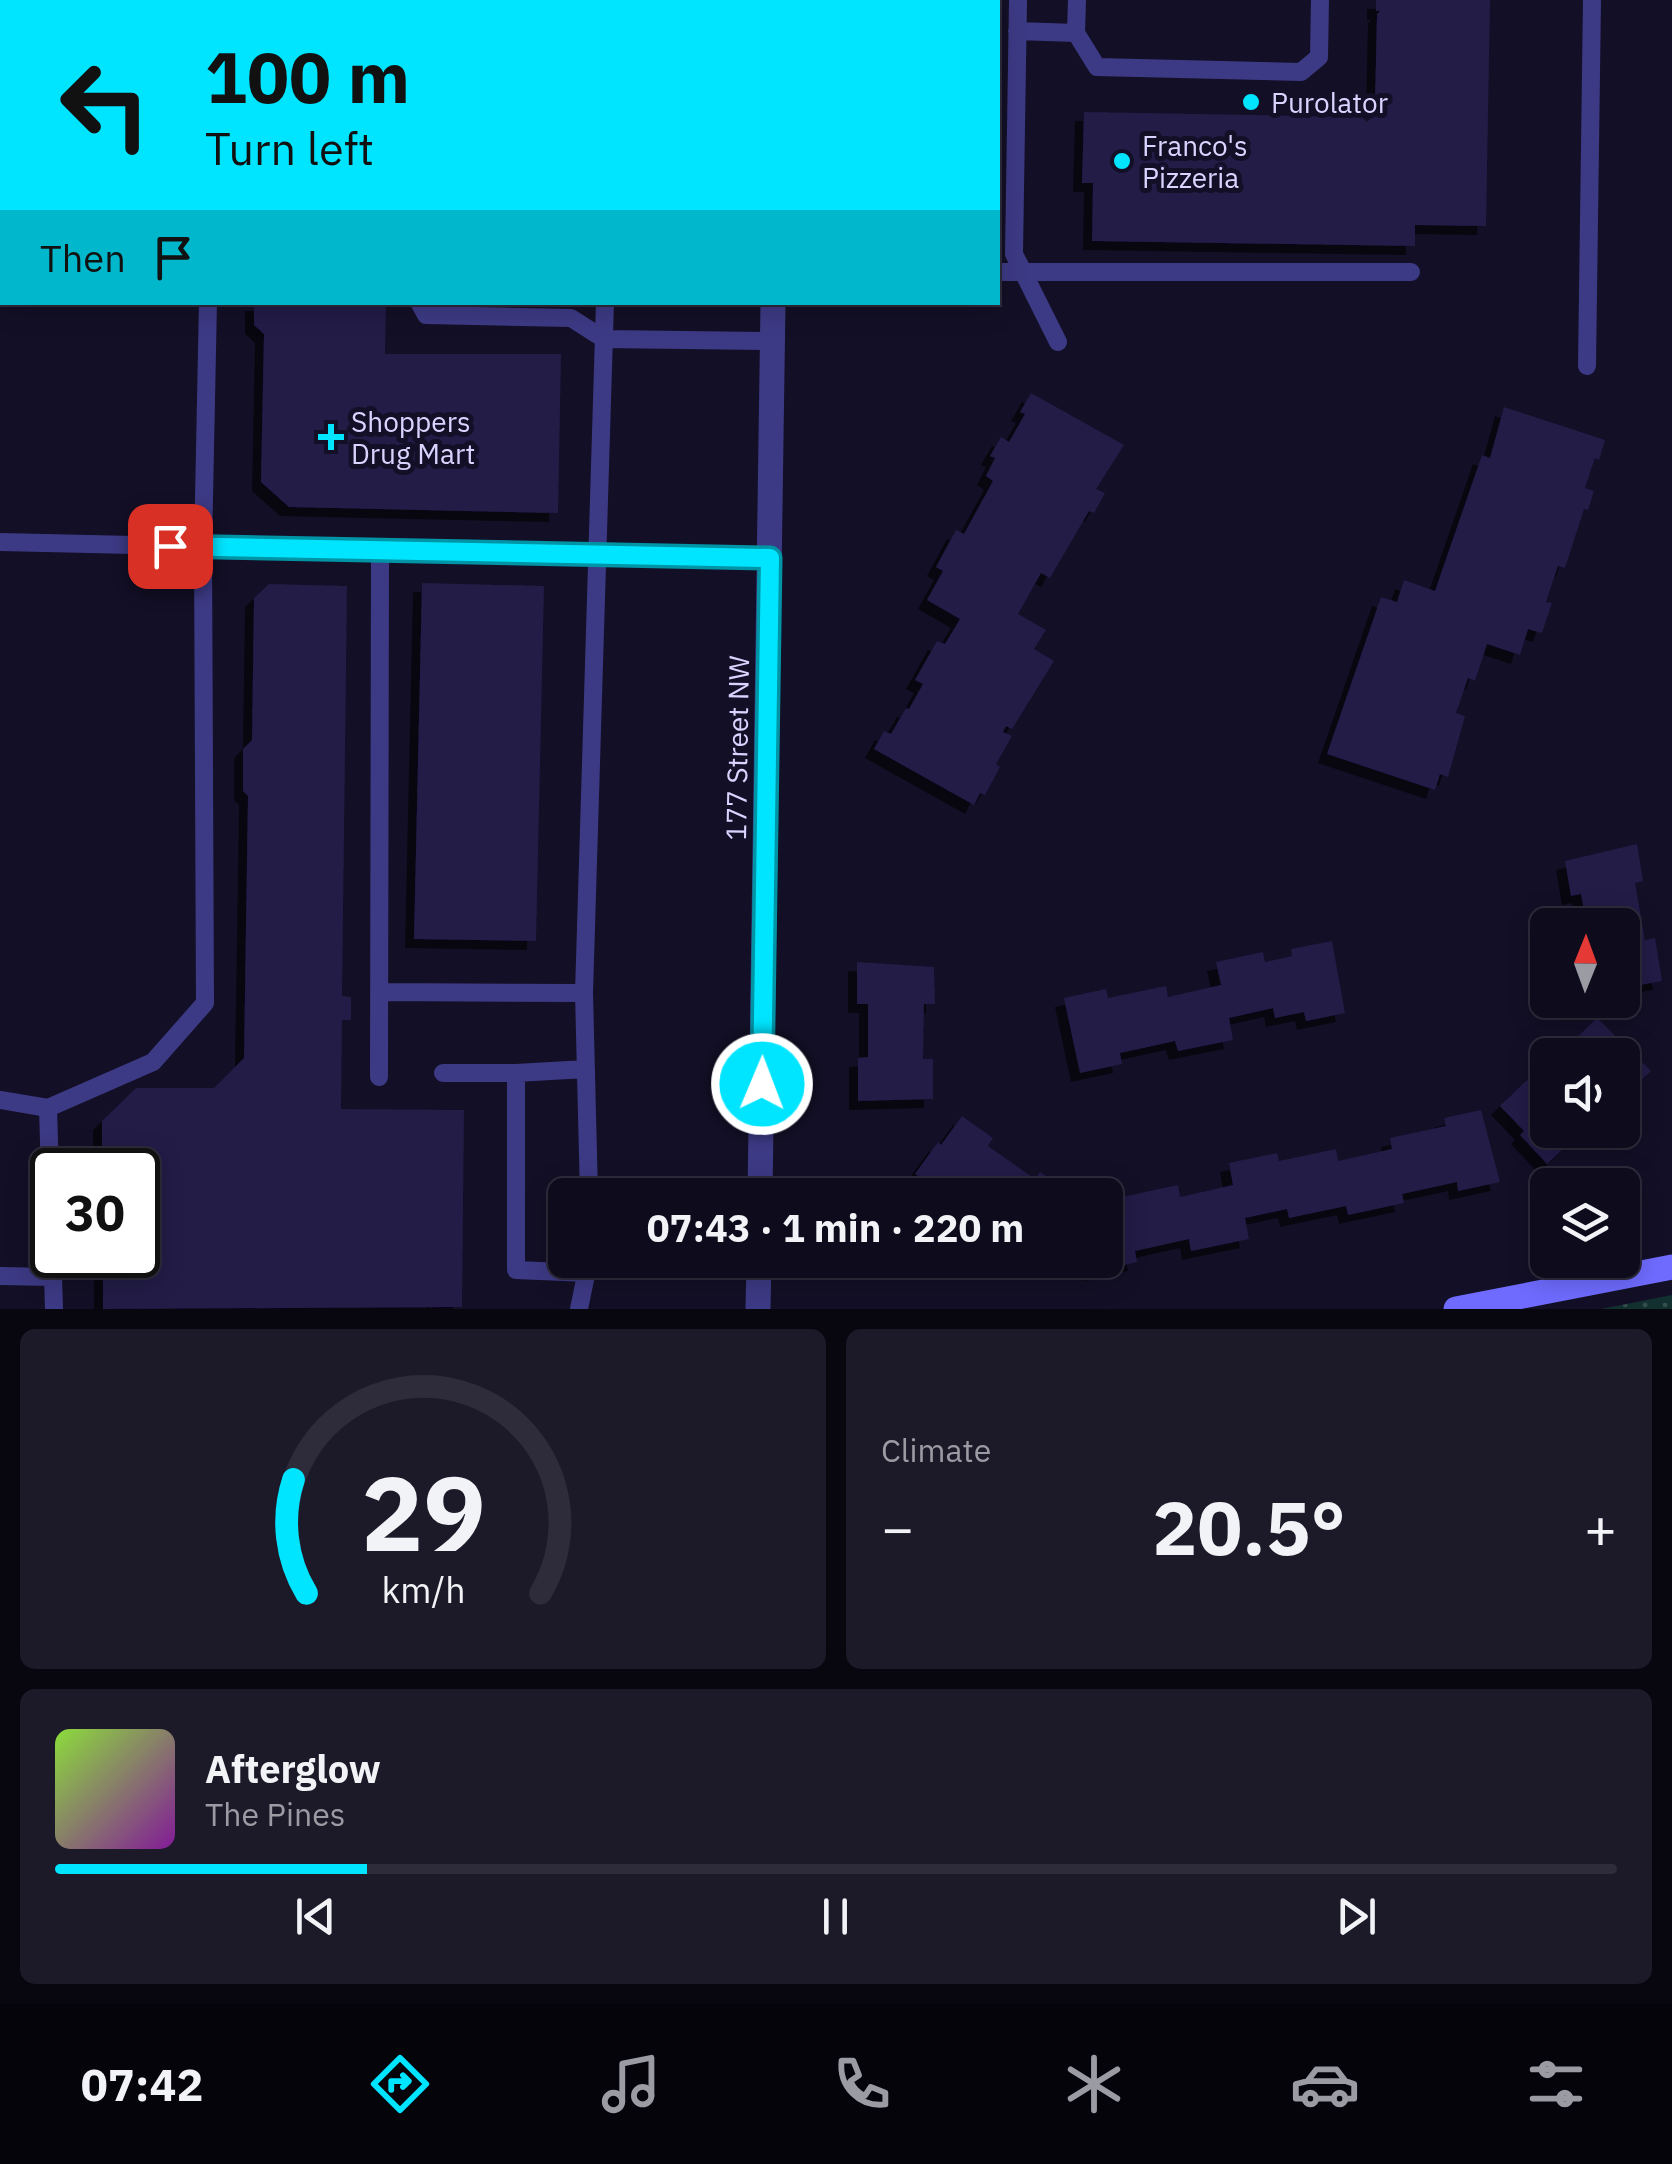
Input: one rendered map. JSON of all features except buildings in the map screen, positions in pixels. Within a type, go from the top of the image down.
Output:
[{"type":"street","name":"177 Street NW","points":[[760,1178],[774,305]]},
{"type":"street","points":[[1468,1308],[1672,1267]]},
{"type":"street","points":[[758,1309],[759,1278]]},
{"type":"lane","points":[[1018,0],[1014,254],[1058,342]]},
{"type":"lane","points":[[1078,0],[1076,33],[1097,67],[1300,72],[1319,57],[1320,0]]},
{"type":"lane","points":[[1587,366],[1592,0]]},
{"type":"lane","points":[[1018,31],[1076,33]]},
{"type":"lane","points":[[1000,272],[1411,272]]},
{"type":"lane","points":[[0,1100],[48,1108],[153,1062],[204,1002],[203,547],[208,305]]},
{"type":"lane","points":[[421,305],[426,315],[571,318],[604,340],[773,341]]},
{"type":"lane","points":[[589,1178],[584,993],[605,305]]},
{"type":"lane","points":[[0,542],[770,558]]},
{"type":"lane","points":[[379,1077],[380,551]]},
{"type":"lane","points":[[379,992],[584,993]]},
{"type":"lane","points":[[443,1072],[586,1069]]},
{"type":"lane","points":[[516,1073],[516,1270],[548,1268]]},
{"type":"lane","points":[[48,1108],[49,1148]]},
{"type":"lane","points":[[0,1276],[30,1277]]},
{"type":"lane","points":[[52,1278],[54,1309]]},
{"type":"lane","points":[[579,1309],[585,1278]]},
{"type":"green space","points":[[1672,1295],[1672,1309],[1601,1309]]},
{"type":"place","name":"Purolator","points":[[1251,102]]},
{"type":"place","name":"Franco's Pizzeria","points":[[1122,161]]},
{"type":"place","name":"Shoppers Drug Mart","points":[[331,437]]},
{"type":"route","points":[[170,546],[770,558],[762,1084]]}]
